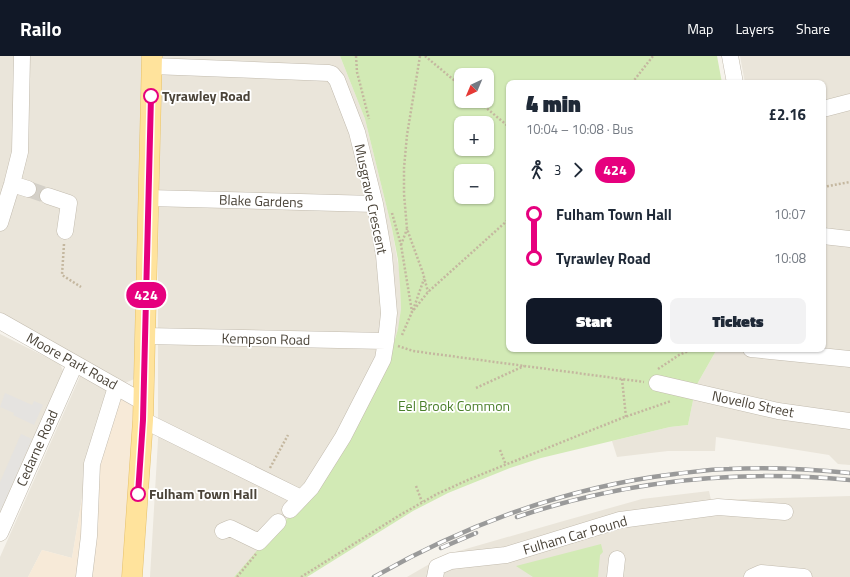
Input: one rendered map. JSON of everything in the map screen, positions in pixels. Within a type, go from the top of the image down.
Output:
[{"type":"main road","points":[[132,577],[143,411],[146,336],[152,61]]},
{"type":"street","points":[[0,223],[20,152],[22,56]]},
{"type":"street","points":[[730,56],[734,80]]},
{"type":"street","name":"Musgrave Crescent","points":[[152,61],[326,72],[332,74],[337,80],[357,132],[375,204],[385,262],[392,344],[343,437],[311,488],[290,510]]},
{"type":"street","points":[[826,107],[850,102]]},
{"type":"street","points":[[12,184],[28,189]]},
{"type":"street","points":[[48,196],[69,203],[65,231]]},
{"type":"street","name":"Blake Gardens","points":[[148,198],[375,204]]},
{"type":"street","points":[[826,236],[850,239]]},
{"type":"street","name":"Moore Park Road","points":[[0,321],[116,387],[143,411],[265,480],[301,498]]},
{"type":"street","name":"Kempson Road","points":[[146,336],[392,344]]},
{"type":"street","points":[[781,352],[850,359]]},
{"type":"street","name":"Cedarne Road","points":[[0,533],[75,364]]},
{"type":"street","name":"Novello Street","points":[[650,378],[680,382],[695,392],[778,411],[850,421]]},
{"type":"street","points":[[84,577],[92,464],[116,387]]},
{"type":"street","name":"Fulham Car Pound","points":[[436,572],[451,560],[506,554],[620,520],[718,507],[785,512]]},
{"type":"street","points":[[223,531],[230,528],[259,542],[278,522]]},
{"type":"street","points":[[615,577],[617,559]]},
{"type":"street","points":[[752,577],[761,573],[804,577]]},
{"type":"path","points":[[420,56],[407,135],[404,168],[404,194],[407,229],[428,292]]},
{"type":"path","points":[[425,56],[454,80]]},
{"type":"path","points":[[634,80],[653,56]]},
{"type":"path","points":[[486,108],[506,124]]},
{"type":"path","points":[[826,186],[850,182]]},
{"type":"path","points":[[506,222],[428,292],[412,312],[392,344],[412,351],[622,379],[650,378],[679,355],[686,352]]},
{"type":"path","points":[[401,245],[407,229]]},
{"type":"path","points":[[65,231],[62,275],[81,287]]},
{"type":"path","points":[[412,312],[424,278]]},
{"type":"path","points":[[476,388],[525,366]]},
{"type":"path","points":[[622,379],[626,417]]},
{"type":"path","points":[[300,577],[422,502],[470,479],[626,417],[695,392]]},
{"type":"path","points":[[265,480],[288,435]]},
{"type":"path","points":[[500,450],[506,465]]},
{"type":"path","points":[[416,486],[422,502]]},
{"type":"shaded area","points":[[0,56],[147,56],[139,377],[125,383],[0,312]]},
{"type":"shaded area","points":[[162,56],[340,56],[365,119],[392,229],[400,275],[400,323],[388,362],[330,472],[234,577],[150,577],[158,440],[158,252]]},
{"type":"shaded area","points":[[740,56],[850,56],[850,465],[838,464],[829,455],[716,437],[715,451],[668,451],[617,457],[612,441],[670,427],[688,425],[696,386],[715,352],[826,352],[826,80],[744,80]]},
{"type":"shaded area","points":[[0,334],[60,364],[64,373],[0,516]]},
{"type":"shaded area","points":[[81,374],[112,391],[87,468],[72,558],[42,550],[28,577],[0,577],[0,557]]},
{"type":"shaded area","points":[[112,391],[133,403],[138,413],[125,577],[28,577],[42,550],[72,558],[87,468]]},
{"type":"shaded area","points":[[5,393],[32,405],[34,401],[43,405],[34,425],[13,415],[14,413],[0,407]]},
{"type":"shaded area","points":[[21,434],[32,439],[0,512],[0,482]]},
{"type":"shaded area","points":[[709,491],[711,500],[850,496],[850,577],[407,577],[445,555],[560,522],[642,499]]},
{"type":"green space","name":"Eel Brook Common","points":[[340,56],[717,56],[721,80],[506,80],[506,352],[715,352],[696,386],[688,425],[670,427],[541,458],[510,468],[448,493],[413,511],[307,577],[234,577],[275,530],[318,490],[388,362],[398,329],[401,309],[398,260],[392,229],[365,119]]},
{"type":"green space","points":[[601,544],[603,552],[600,555],[598,577],[533,577],[516,566]]},
{"type":"tunnel","points":[[28,189],[48,196]]},
{"type":"railway","points":[[374,577],[445,540],[519,510],[596,488],[675,474],[744,468],[805,469],[850,473]]},
{"type":"railway","points":[[517,517],[598,494],[681,481],[723,477],[765,476],[850,480]]},
{"type":"railway","points":[[441,548],[476,533]]},
{"type":"bus line","name":"424","points":[[138,494],[143,420],[146,336],[151,96]]},
{"type":"place","name":"Tyrawley Road","points":[[151,96]]},
{"type":"place","name":"Fulham Town Hall","points":[[138,494]]}]
